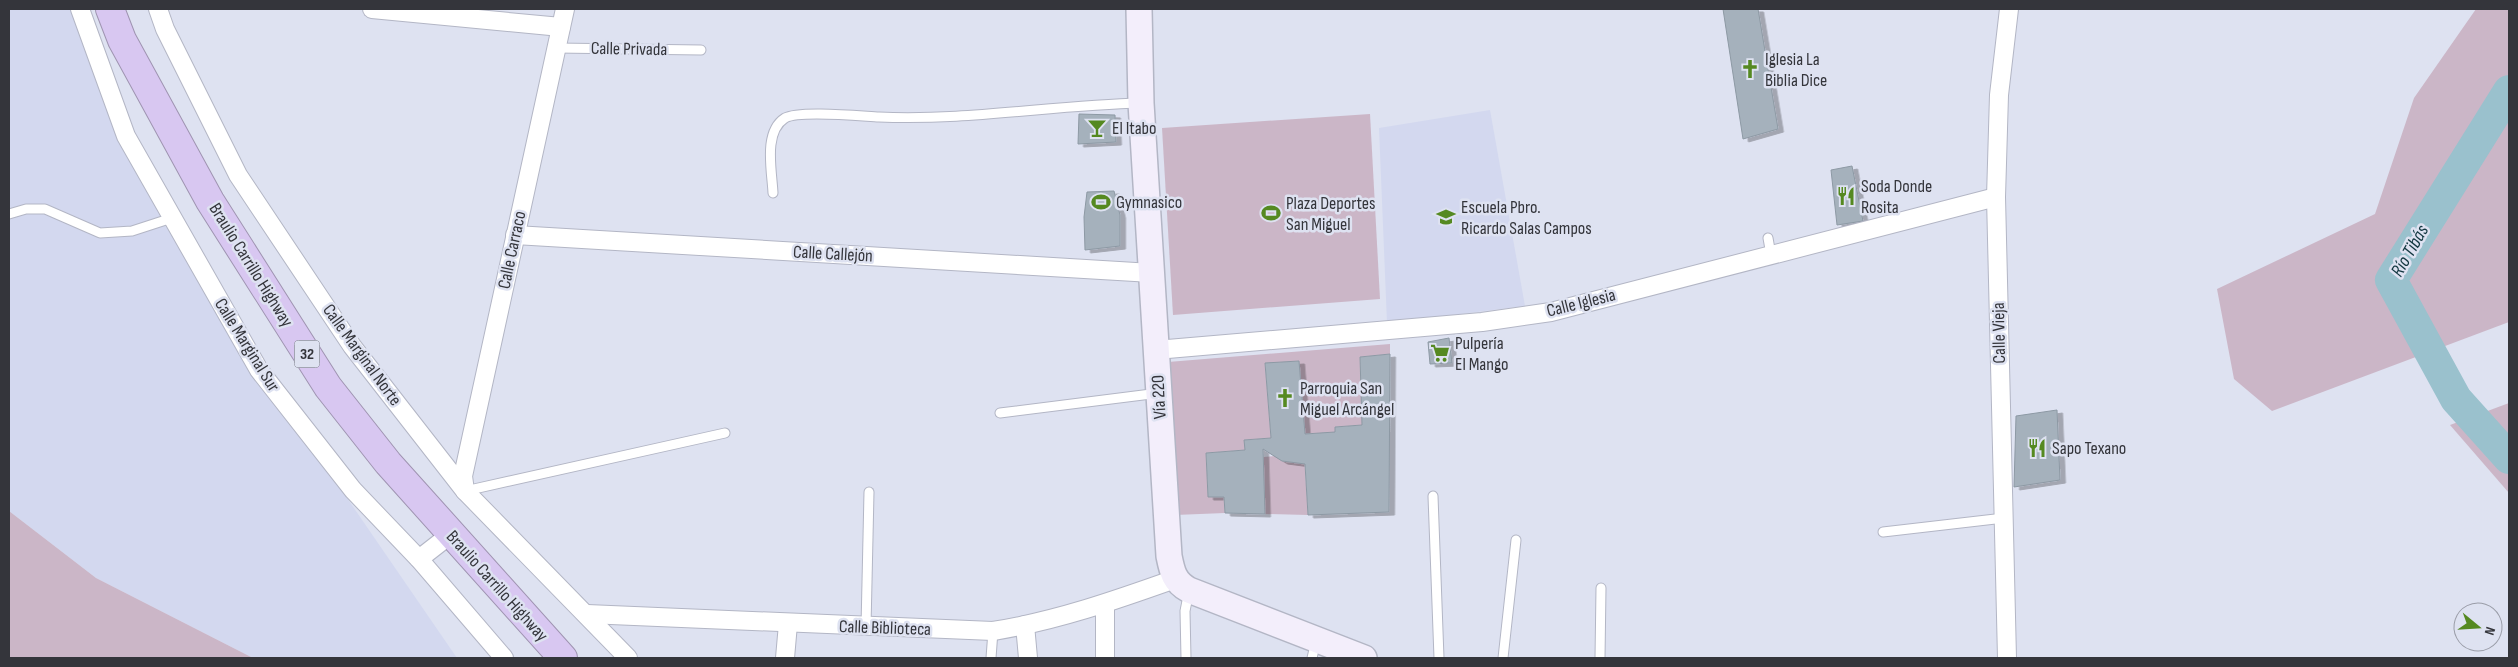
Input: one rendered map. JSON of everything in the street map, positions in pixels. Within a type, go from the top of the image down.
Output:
[{"type":"highway","name":"Braulio Carrillo Highway","points":[[110,9],[122,40],[210,201],[328,387],[388,462],[563,658]]},
{"type":"main road","name":"Vía 220","points":[[1139,9],[1141,103],[1169,556],[1182,585]]},
{"type":"main road","points":[[1182,585],[1314,649],[1364,658]]},
{"type":"street","name":"Calle Marginal Sur","points":[[80,9],[126,136],[259,370],[353,490],[419,559],[498,655]]},
{"type":"street","name":"Calle Marginal Norte","points":[[158,9],[165,29],[238,175],[352,346],[465,491],[628,658]]},
{"type":"street","points":[[372,9],[561,27]]},
{"type":"street","name":"Calle Carraco","points":[[465,491],[464,476],[565,9]]},
{"type":"street","name":"Calle Vieja","points":[[2007,658],[1996,197],[1999,95],[2009,9]]},
{"type":"street","name":"Calle Iglesia","points":[[1156,350],[1482,322],[1551,312],[1770,246],[1996,197]]},
{"type":"street","name":"Calle Callejón","points":[[515,235],[1152,273]]},
{"type":"street","points":[[419,559],[451,534]]},
{"type":"street","name":"Calle Biblioteca","points":[[587,614],[788,624],[993,631],[1025,625],[1182,585]]},
{"type":"street","points":[[1105,604],[1105,658]]},
{"type":"street","points":[[785,658],[788,624]]},
{"type":"street","points":[[1025,625],[1028,658]]},
{"type":"lane","name":"Calle Privada","points":[[556,48],[701,50]]},
{"type":"lane","points":[[773,193],[771,142],[777,125],[786,117],[814,114],[923,119],[1100,104],[1141,103]]},
{"type":"lane","points":[[9,214],[26,209],[45,210],[100,233],[132,231],[172,218]]},
{"type":"lane","points":[[1000,413],[1159,393]]},
{"type":"lane","points":[[465,491],[725,433]]},
{"type":"lane","points":[[866,627],[869,492]]},
{"type":"lane","points":[[1433,496],[1439,658]]},
{"type":"lane","points":[[1883,532],[2004,518]]},
{"type":"lane","points":[[1503,658],[1516,540]]},
{"type":"lane","points":[[1182,585],[1185,611],[1186,658]]},
{"type":"lane","points":[[1600,658],[1601,588]]},
{"type":"lane","points":[[991,658],[993,631]]},
{"type":"shaded area","points":[[9,9],[72,9],[126,136],[259,370],[457,658],[253,658],[96,578],[9,511]]},
{"type":"shaded area","points":[[2476,9],[2509,9],[2509,322],[2272,411],[2234,379],[2217,289],[2375,214],[2414,98]]},
{"type":"shaded area","name":"Escuela Pbro. Ricardo Salas Campos","points":[[1490,110],[1525,306],[1387,323],[1379,128]]},
{"type":"shaded area","name":"Plaza Deportes San Miguel","points":[[1370,114],[1380,299],[1173,315],[1162,128]]},
{"type":"shaded area","points":[[1390,344],[1390,354],[1360,357],[1362,412],[1390,411],[1389,423],[1335,427],[1339,514],[1327,514],[1330,433],[1305,434],[1299,361],[1265,364],[1271,438],[1245,440],[1245,450],[1206,453],[1208,497],[1224,497],[1225,513],[1175,515],[1168,362]]},
{"type":"shaded area","points":[[2509,403],[2509,493],[2450,425]]},
{"type":"shaded area","points":[[1304,454],[1308,515],[1265,514],[1254,458],[1275,456],[1282,461],[1291,462]]},
{"type":"shaded area","points":[[9,511],[96,578],[253,658],[9,658]]},
{"type":"building","name":"Iglesia La Biblia Dice","points":[[1723,9],[1758,9],[1778,129],[1743,139]]},
{"type":"building","name":"El Itabo","points":[[1079,114],[1115,115],[1116,142],[1078,144]]},
{"type":"building","name":"Soda Donde Rosita","points":[[1852,166],[1863,221],[1837,225],[1831,170]]},
{"type":"building","points":[[1114,191],[1120,215],[1120,246],[1085,250],[1084,217],[1087,192]]},
{"type":"building","name":"Pulpería El Mango","points":[[1449,338],[1452,363],[1430,364],[1428,342]]},
{"type":"building","points":[[1390,354],[1389,512],[1308,515],[1305,464],[1282,461],[1263,449],[1265,514],[1225,513],[1224,497],[1208,497],[1206,453],[1245,450],[1244,440],[1271,438],[1265,363],[1299,361],[1305,434],[1335,432],[1335,427],[1362,425],[1360,357]]},
{"type":"building","name":"Sapo Texano","points":[[2057,410],[2060,480],[2014,487],[2016,416]]},
{"type":"waterway","name":"Río Tibás","points":[[2509,91],[2391,280],[2456,399],[2509,458]]},
{"type":"place","name":"Iglesia La Biblia Dice","points":[[1750,69]]},
{"type":"place","name":"El Itabo","points":[[1097,128]]},
{"type":"place","name":"Soda Donde Rosita","points":[[1846,196]]},
{"type":"place","name":"Gymnasico","points":[[1101,202]]},
{"type":"place","name":"Plaza Deportes San Miguel","points":[[1271,213]]},
{"type":"place","name":"Escuela Pbro. Ricardo Salas Campos","points":[[1446,217]]},
{"type":"place","name":"Pulpería El Mango","points":[[1440,353]]},
{"type":"place","name":"Parroquia San Miguel Arcángel","points":[[1285,398]]},
{"type":"place","name":"Sapo Texano","points":[[2037,448]]}]
